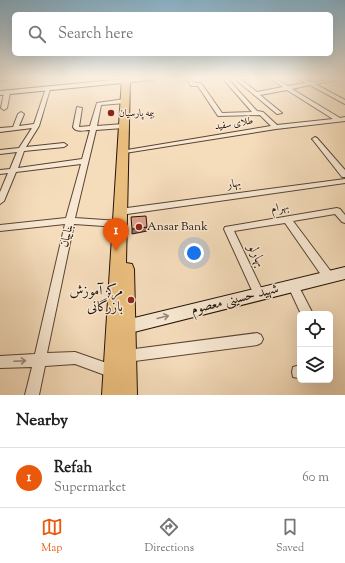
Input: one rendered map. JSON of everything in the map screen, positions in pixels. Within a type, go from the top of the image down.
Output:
[{"type":"main road","points":[[125,96],[123,126],[123,217],[126,395]]},
{"type":"main road","points":[[113,395],[127,152],[126,96]]},
{"type":"main road","name":"شهید حسینی معصوم","points":[[126,326],[345,273]]},
{"type":"street","points":[[3,96],[4,108]]},
{"type":"street","points":[[0,201],[22,149],[36,126],[45,96]]},
{"type":"street","name":"بناییان","points":[[32,395],[70,221],[99,104],[109,96]]},
{"type":"street","points":[[207,96],[220,115],[255,112],[264,114],[276,127]]},
{"type":"street","points":[[241,96],[255,112]]},
{"type":"street","points":[[258,96],[279,113]]},
{"type":"street","points":[[302,96],[338,119]]},
{"type":"street","points":[[334,96],[345,102]]},
{"type":"street","points":[[79,108],[77,129],[123,126]]},
{"type":"street","points":[[15,128],[21,114]]},
{"type":"street","name":"طلای سفید","points":[[127,152],[276,127],[345,118]]},
{"type":"street","points":[[0,130],[36,126]]},
{"type":"street","points":[[315,139],[345,175]]},
{"type":"street","points":[[0,152],[64,145]]},
{"type":"street","points":[[0,172],[85,161]]},
{"type":"street","name":"بهار","points":[[0,228],[123,217],[345,181]]},
{"type":"street","name":"بهرام","points":[[228,229],[337,211],[345,220]]},
{"type":"street","points":[[287,219],[328,276]]},
{"type":"street","name":"بهارلو","points":[[228,229],[259,294]]},
{"type":"street","points":[[293,286],[305,311]]},
{"type":"street","points":[[126,356],[257,339]]},
{"type":"street","points":[[0,362],[75,358],[114,372]]},
{"type":"building","points":[[146,216],[147,227],[132,229],[131,217]]},
{"type":"place","name":"بیمه پارسیان","points":[[111,113]]},
{"type":"place","name":"Ansar Bank","points":[[139,227]]},
{"type":"place","name":"Refah","points":[[116,251]]},
{"type":"place","name":"مرکز آموزش بازرگانی","points":[[131,300]]}]
